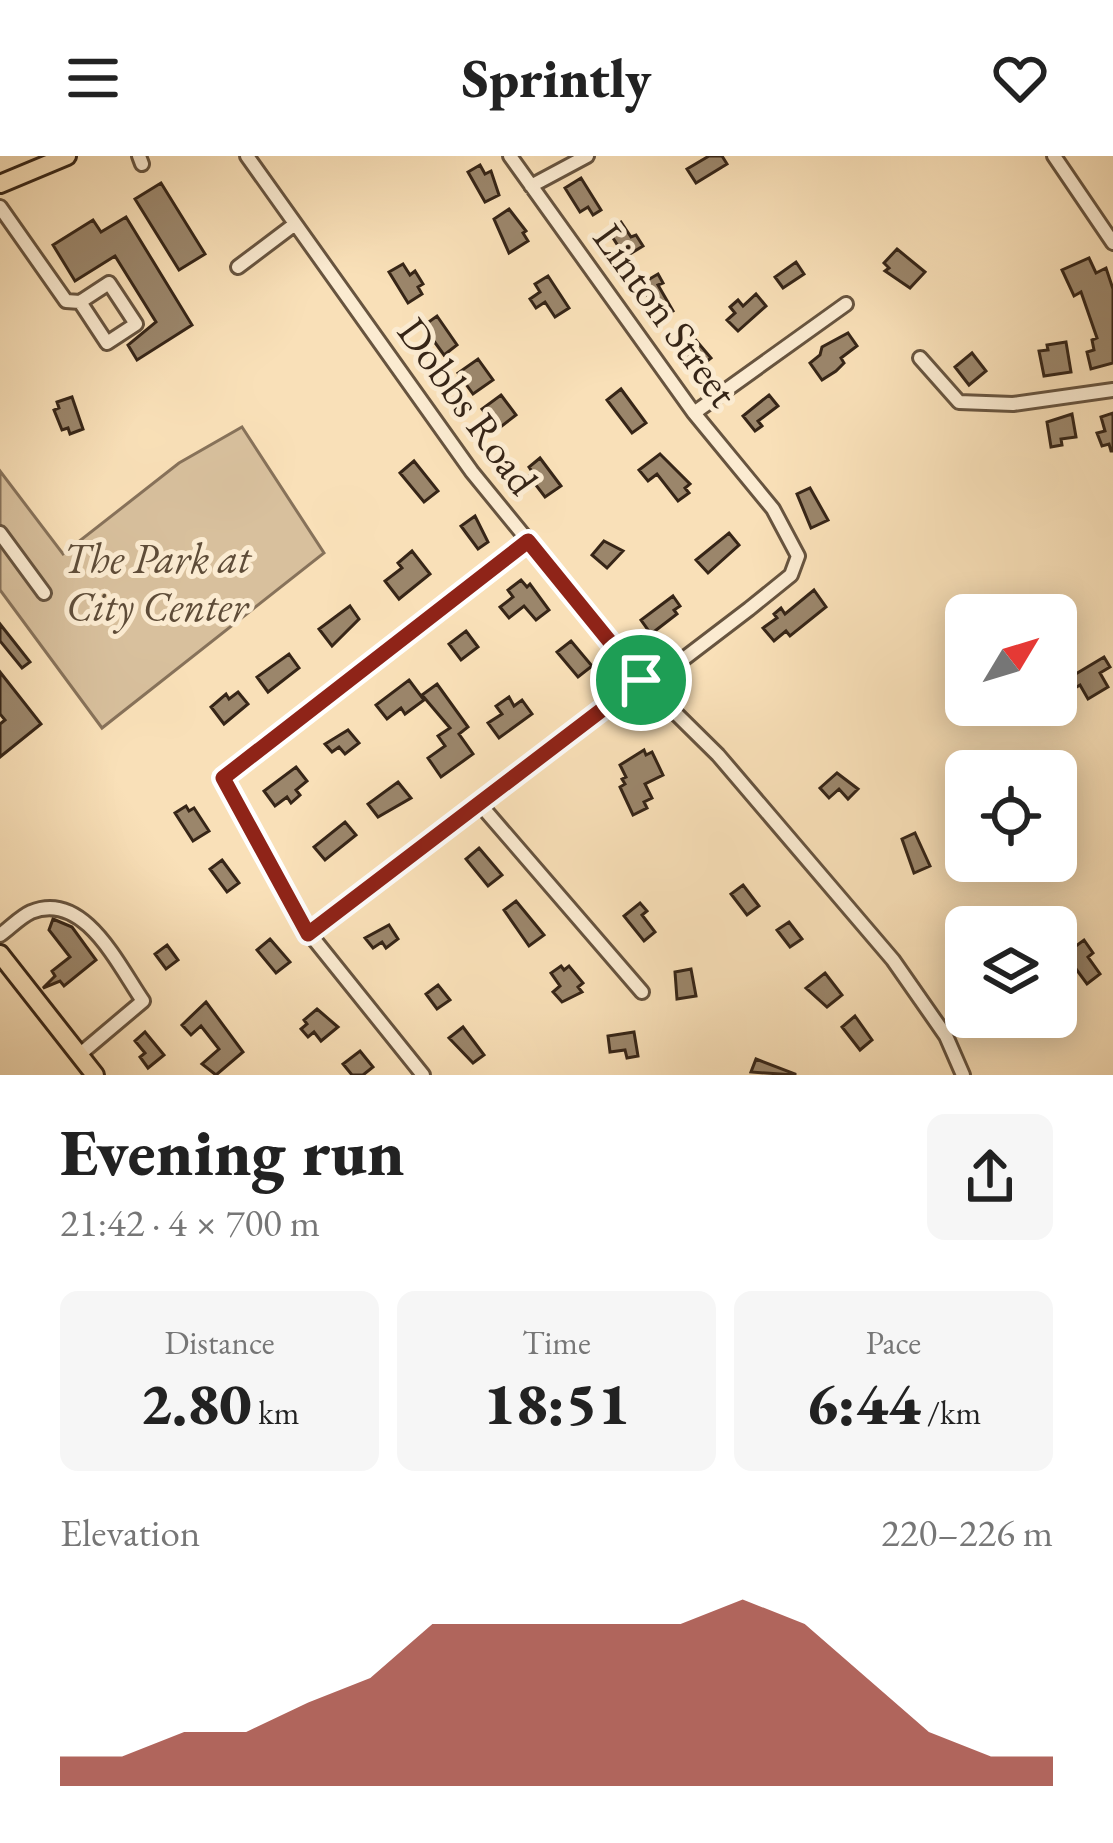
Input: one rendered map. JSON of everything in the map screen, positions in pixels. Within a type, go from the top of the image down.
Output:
[{"type":"main road","points":[[0,184],[67,156]]},
{"type":"main road","points":[[0,954],[94,1075]]},
{"type":"street","name":"Dobbs Road","points":[[247,156],[446,437],[641,680],[718,755],[893,960],[946,1036],[963,1075]]},
{"type":"street","name":"Linton Street","points":[[308,934],[641,680],[674,667],[791,575],[797,556],[773,509],[694,413],[510,156]]},
{"type":"street","points":[[531,186],[587,156]]},
{"type":"street","points":[[1054,156],[1113,243]]},
{"type":"street","points":[[0,207],[66,301],[80,302],[110,283],[136,324],[106,343],[80,302]]},
{"type":"street","points":[[238,267],[295,224]]},
{"type":"street","points":[[694,413],[846,304]]},
{"type":"street","points":[[920,358],[959,402],[1012,404],[1113,390]]},
{"type":"street","points":[[0,532],[44,593]]},
{"type":"street","points":[[423,1075],[308,934],[223,778],[528,541]]},
{"type":"street","points":[[478,802],[642,992]]},
{"type":"street","points":[[0,935],[30,913],[58,907],[76,912],[143,1001],[79,1055]]},
{"type":"green space","name":"The Park at City Center","points":[[242,427],[324,553],[102,728],[0,590],[0,471],[63,554],[179,463]]},
{"type":"building","points":[[709,156],[722,156],[727,164],[696,183],[687,169]]},
{"type":"building","points":[[480,165],[485,174],[491,171],[499,195],[485,202],[468,172]]},
{"type":"building","points":[[581,178],[601,210],[593,215],[588,207],[580,212],[565,188]]},
{"type":"building","points":[[161,183],[205,254],[179,270],[135,199]]},
{"type":"building","points":[[509,209],[528,241],[509,253],[494,219]]},
{"type":"building","points":[[126,217],[192,325],[137,360],[128,345],[156,322],[115,256],[75,281],[53,245],[93,220],[101,232]]},
{"type":"building","points":[[621,222],[643,246],[625,257],[608,230]]},
{"type":"building","points":[[897,249],[925,272],[910,288],[885,271],[889,268],[884,263]]},
{"type":"building","points":[[1089,258],[1096,273],[1106,268],[1113,289],[1113,363],[1091,369],[1087,352],[1094,350],[1092,340],[1097,338],[1081,292],[1074,296],[1062,270]]},
{"type":"building","points":[[796,262],[804,274],[783,288],[775,277]]},
{"type":"building","points":[[403,264],[423,284],[418,287],[422,294],[408,303],[389,272]]},
{"type":"building","points":[[658,274],[663,283],[658,285],[673,311],[660,318],[641,284]]},
{"type":"building","points":[[548,276],[569,308],[555,317],[545,302],[536,308],[530,299],[540,292],[535,284]]},
{"type":"building","points":[[756,294],[766,306],[738,331],[727,320],[735,313],[730,307],[738,300],[743,306]]},
{"type":"building","points":[[437,316],[457,345],[444,355],[423,326]]},
{"type":"building","points":[[848,333],[857,346],[822,380],[810,363],[822,347]]},
{"type":"building","points":[[694,338],[711,358],[697,369],[680,349]]},
{"type":"building","points":[[1066,342],[1071,372],[1044,376],[1039,351]]},
{"type":"building","points":[[972,353],[986,371],[969,385],[955,367]]},
{"type":"building","points":[[478,359],[493,380],[473,394],[458,373]]},
{"type":"building","points":[[621,389],[646,423],[632,433],[607,400]]},
{"type":"building","points":[[501,395],[516,415],[498,429],[482,409]]},
{"type":"building","points":[[769,395],[778,406],[758,421],[762,426],[755,431],[743,416]]},
{"type":"building","points":[[72,397],[83,429],[70,434],[68,428],[62,430],[54,410],[59,408],[57,402]]},
{"type":"building","points":[[1113,413],[1111,451],[1109,444],[1102,446],[1097,433],[1105,431],[1101,417]]},
{"type":"building","points":[[1072,414],[1076,437],[1061,439],[1062,445],[1051,447],[1047,422]]},
{"type":"building","points":[[660,454],[690,484],[685,488],[689,493],[678,501],[657,474],[648,481],[639,470]]},
{"type":"building","points":[[540,458],[561,486],[545,497],[529,476],[533,473],[529,467]]},
{"type":"building","points":[[414,461],[438,491],[424,502],[400,473]]},
{"type":"building","points":[[810,488],[828,520],[811,528],[797,494]]},
{"type":"building","points":[[475,516],[488,542],[478,549],[461,526]]},
{"type":"building","points":[[729,533],[739,545],[708,573],[696,560]]},
{"type":"building","points":[[604,541],[623,551],[607,568],[592,555]]},
{"type":"building","points":[[412,551],[430,574],[399,599],[385,581],[402,568],[398,563]]},
{"type":"building","points":[[521,580],[527,587],[530,584],[549,610],[536,620],[524,606],[509,618],[500,607],[513,597],[508,590]]},
{"type":"building","points":[[814,590],[826,607],[790,636],[786,631],[774,641],[763,628],[777,618],[774,614],[781,608],[785,614]]},
{"type":"building","points":[[673,596],[680,606],[674,610],[677,614],[651,634],[641,620]]},
{"type":"building","points":[[350,606],[359,619],[332,646],[319,629]]},
{"type":"building","points":[[0,624],[30,662],[22,668],[0,641]]},
{"type":"building","points":[[466,631],[478,647],[461,660],[449,644]]},
{"type":"building","points":[[571,641],[592,666],[578,677],[557,652]]},
{"type":"building","points":[[289,654],[299,668],[268,692],[257,677]]},
{"type":"building","points":[[1104,657],[1110,667],[1100,673],[1108,687],[1088,699],[1077,687],[1077,673]]},
{"type":"building","points":[[0,672],[41,724],[0,757],[0,724],[5,720],[0,714]]},
{"type":"building","points":[[409,680],[424,700],[405,714],[401,708],[387,719],[376,705]]},
{"type":"building","points":[[437,684],[468,727],[459,734],[473,754],[441,777],[428,758],[445,746],[438,736],[450,728],[422,695]]},
{"type":"building","points":[[238,692],[248,704],[224,724],[211,707],[226,694],[229,699]]},
{"type":"building","points":[[509,697],[514,706],[522,700],[532,714],[499,738],[488,723],[502,714],[496,706]]},
{"type":"building","points":[[348,730],[359,743],[345,754],[339,747],[332,752],[325,744]]},
{"type":"building","points":[[644,750],[646,755],[652,752],[663,775],[645,784],[652,798],[644,802],[647,808],[633,815],[620,787],[626,777],[620,765]]},
{"type":"building","points":[[296,767],[307,781],[296,790],[300,795],[291,803],[287,797],[275,806],[264,791]]},
{"type":"building","points":[[837,773],[858,789],[848,799],[839,789],[829,798],[820,788]]},
{"type":"building","points":[[398,782],[411,798],[378,817],[368,804]]},
{"type":"building","points":[[186,806],[189,811],[194,808],[209,831],[193,841],[175,813]]},
{"type":"building","points":[[345,822],[356,835],[325,860],[314,847]]},
{"type":"building","points":[[915,833],[930,866],[914,873],[902,839]]},
{"type":"building","points":[[479,848],[502,875],[488,886],[466,859]]},
{"type":"building","points":[[222,860],[239,883],[227,892],[210,869]]},
{"type":"building","points":[[743,885],[759,906],[747,915],[731,894]]},
{"type":"building","points":[[516,901],[544,935],[529,946],[504,910]]},
{"type":"building","points":[[640,903],[647,911],[642,915],[655,932],[644,941],[624,916]]},
{"type":"building","points":[[53,919],[72,927],[96,960],[64,986],[60,981],[43,988],[55,976],[52,971],[70,957],[49,930]]},
{"type":"building","points":[[789,922],[802,939],[790,947],[777,930]]},
{"type":"building","points":[[389,925],[398,939],[386,948],[382,942],[373,948],[365,938]]},
{"type":"building","points":[[270,939],[290,962],[276,973],[257,950]]},
{"type":"building","points":[[1084,940],[1093,953],[1088,957],[1100,974],[1087,984],[1077,970],[1077,945]]},
{"type":"building","points":[[167,945],[178,960],[166,969],[155,954]]},
{"type":"building","points":[[561,966],[564,970],[569,966],[583,983],[578,987],[582,992],[562,1002],[553,992],[560,986],[551,973]]},
{"type":"building","points":[[691,969],[696,996],[677,999],[675,972]]},
{"type":"building","points":[[825,973],[842,995],[827,1007],[806,988]]},
{"type":"building","points":[[438,985],[450,1000],[437,1009],[426,994]]},
{"type":"building","points":[[206,1002],[243,1052],[216,1075],[202,1064],[219,1049],[201,1026],[191,1035],[182,1025]]},
{"type":"building","points":[[317,1009],[338,1027],[321,1041],[314,1032],[308,1037],[301,1029]]},
{"type":"building","points":[[855,1016],[872,1040],[860,1050],[842,1027]]},
{"type":"building","points":[[463,1027],[484,1055],[473,1063],[449,1038]]},
{"type":"building","points":[[145,1032],[164,1055],[148,1068],[140,1057],[145,1053],[135,1041]]},
{"type":"building","points":[[634,1032],[638,1056],[627,1058],[625,1050],[610,1052],[608,1036]]},
{"type":"building","points":[[360,1051],[373,1067],[363,1075],[352,1075],[343,1064]]},
{"type":"building","points":[[756,1059],[795,1074],[795,1075],[751,1072]]},
{"type":"route","points":[[528,541],[641,680],[308,934],[223,778],[528,541]]}]
